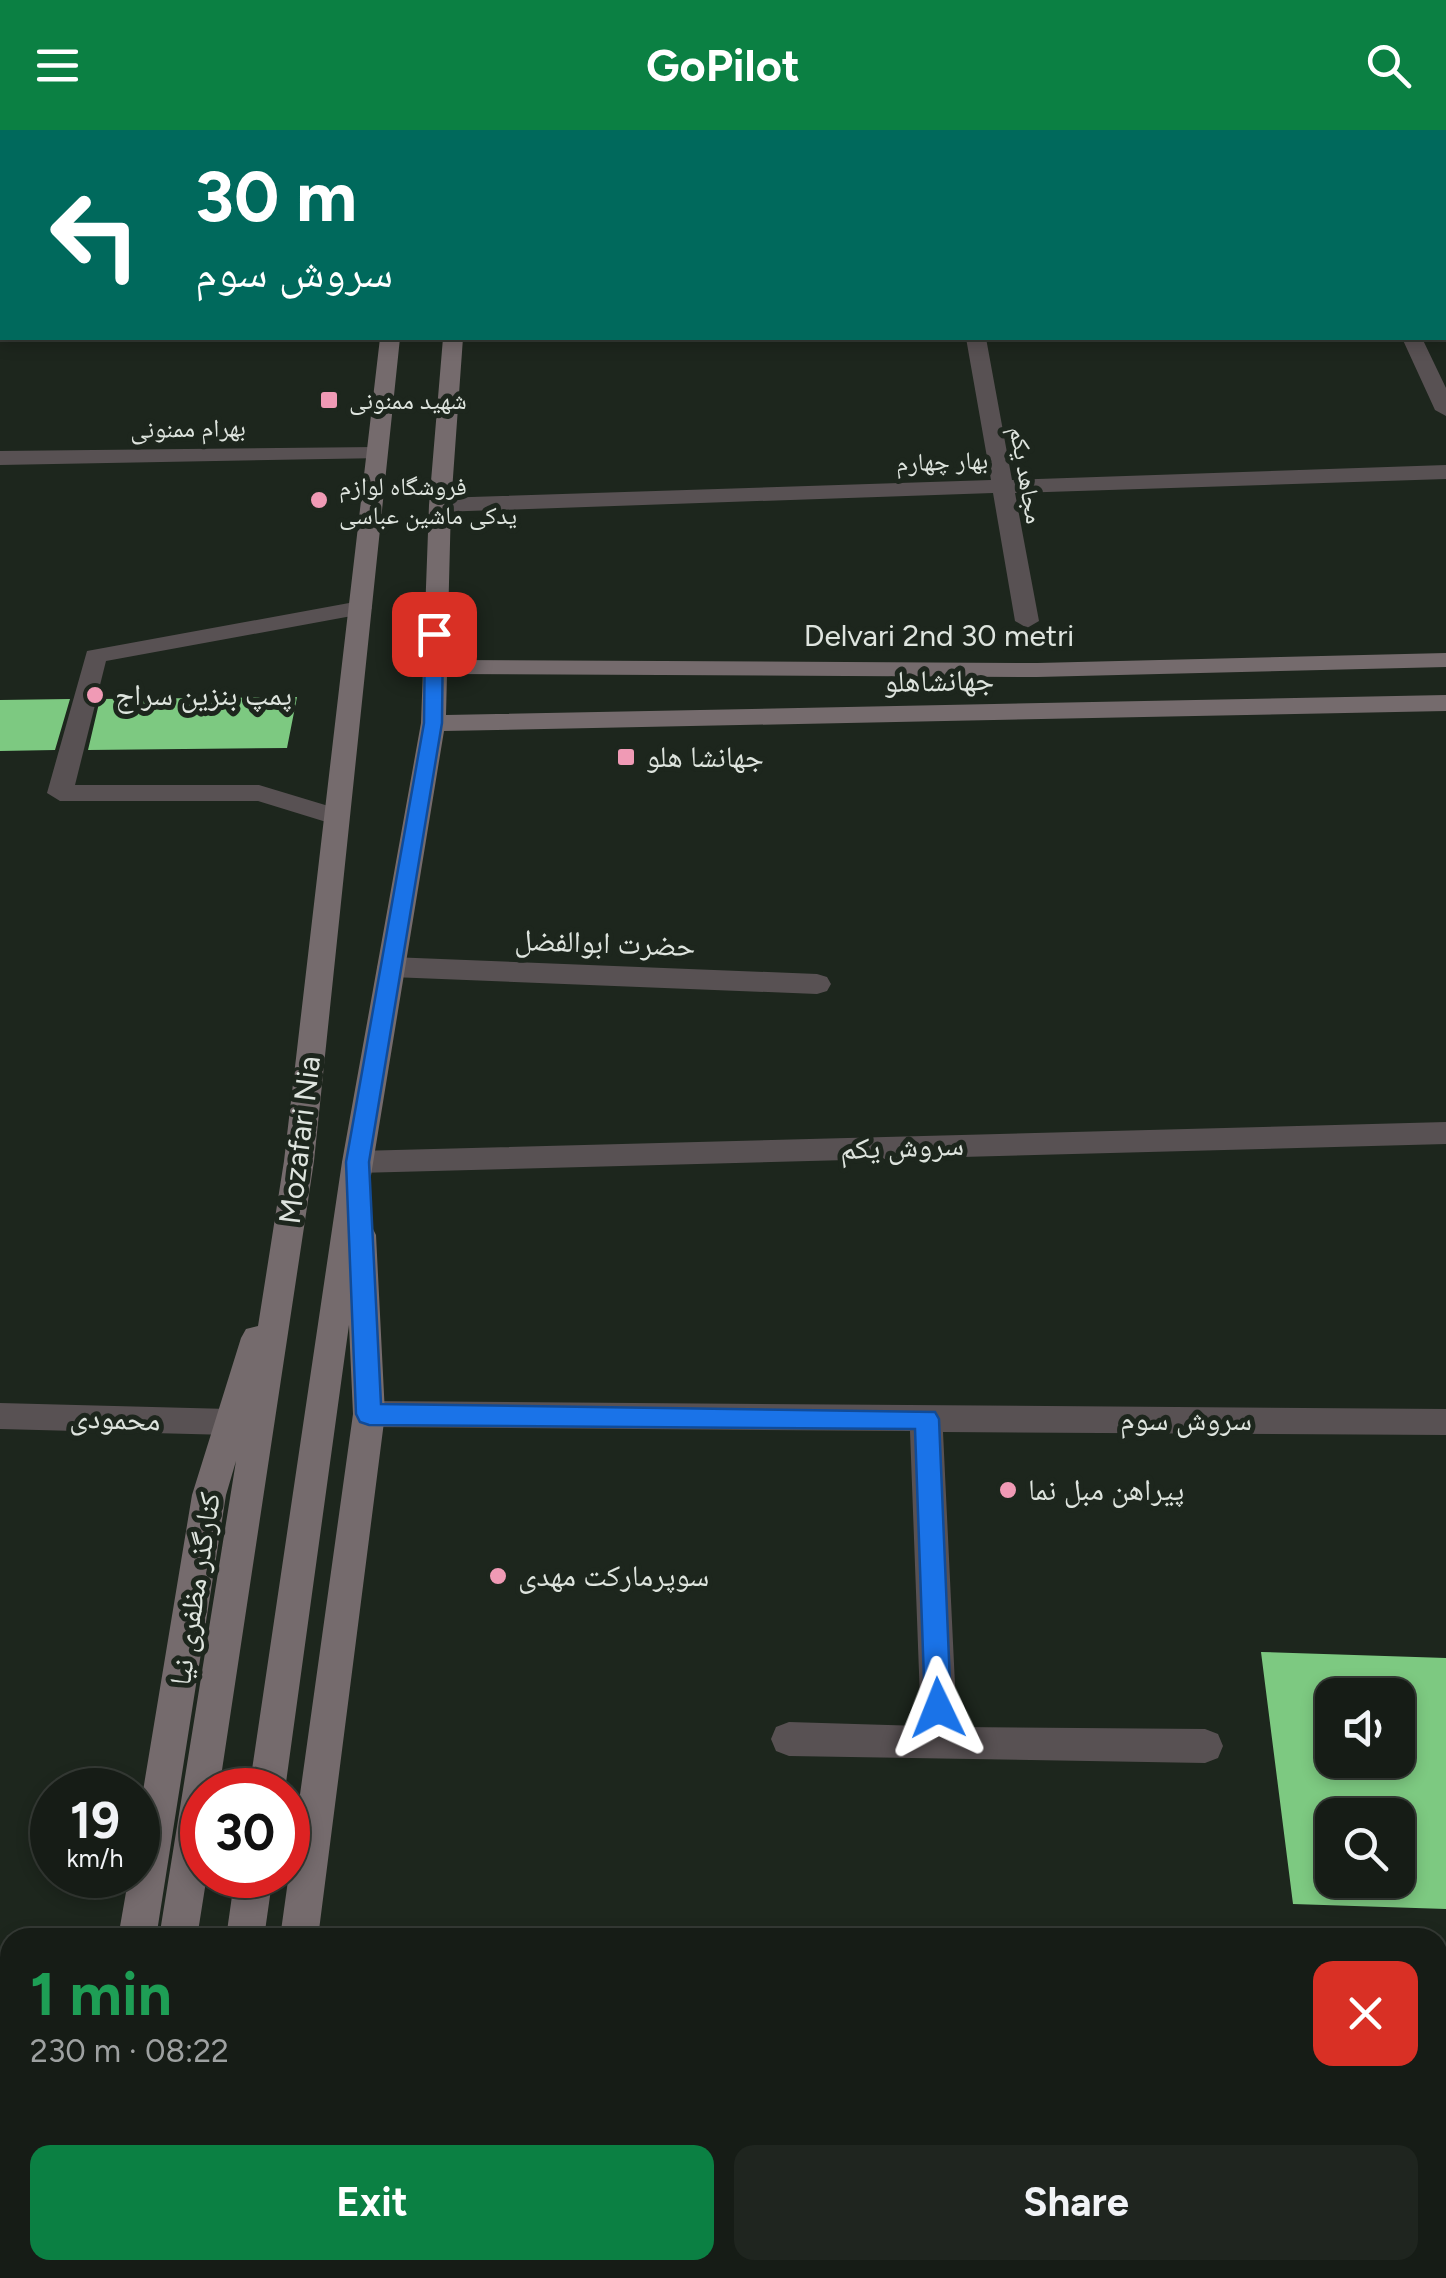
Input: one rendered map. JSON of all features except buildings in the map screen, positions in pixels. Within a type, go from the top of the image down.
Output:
[{"type":"main road","name":"Mozafari Nia","points":[[180,1928],[299,1161],[390,340]]},
{"type":"main road","name":"Mozafari Nia","points":[[269,1768],[358,1162],[433,723],[440,505],[453,340]]},
{"type":"main road","name":"Delvari 2nd 30 metri","points":[[432,667],[1037,670],[1446,660]]},
{"type":"main road","points":[[752,668],[713,677],[695,690],[696,701],[712,710],[752,717]]},
{"type":"main road","name":"جهانشاهلو","points":[[433,723],[1446,703]]},
{"type":"main road","points":[[300,1928],[369,1414],[358,1162]]},
{"type":"main road","name":"کنارگذر مظفری نیا","points":[[139,1928],[208,1495],[285,1249]]},
{"type":"main road","points":[[246,1928],[251,1898]]},
{"type":"street","name":"مجاهد یکم","points":[[976,340],[1027,621]]},
{"type":"street","points":[[1413,340],[1446,410]]},
{"type":"street","name":"بهرام ممنونی","points":[[0,458],[376,453]]},
{"type":"street","name":"بهار چهارم","points":[[440,505],[1446,472]]},
{"type":"street","points":[[336,818],[259,792],[60,793],[95,656],[360,608]]},
{"type":"street","name":"حضرت ابوالفضل","points":[[391,967],[817,984]]},
{"type":"street","name":"سروش یکم","points":[[358,1162],[1446,1133]]},
{"type":"street","name":"سروش سوم","points":[[369,1414],[1446,1422]]},
{"type":"street","name":"محمودی","points":[[0,1416],[230,1422]]},
{"type":"street","points":[[926,1419],[940,1744]]},
{"type":"street","points":[[789,1739],[1205,1746]]},
{"type":"place","name":"شهید ممنونی","points":[[329,400]]},
{"type":"place","name":"فروشگاه لوازم یدکی ماشین عباسی","points":[[319,500]]},
{"type":"place","name":"پمپ بنزین سراج","points":[[95,695]]},
{"type":"place","name":"جهانشا هلو","points":[[626,757]]},
{"type":"place","name":"پیراهن مبل نما","points":[[1008,1490]]},
{"type":"place","name":"سوپرمارکت مهدی","points":[[498,1576]]},
{"type":"route","points":[[434,634],[433,723],[358,1162],[369,1414],[926,1419],[938,1708]]}]
